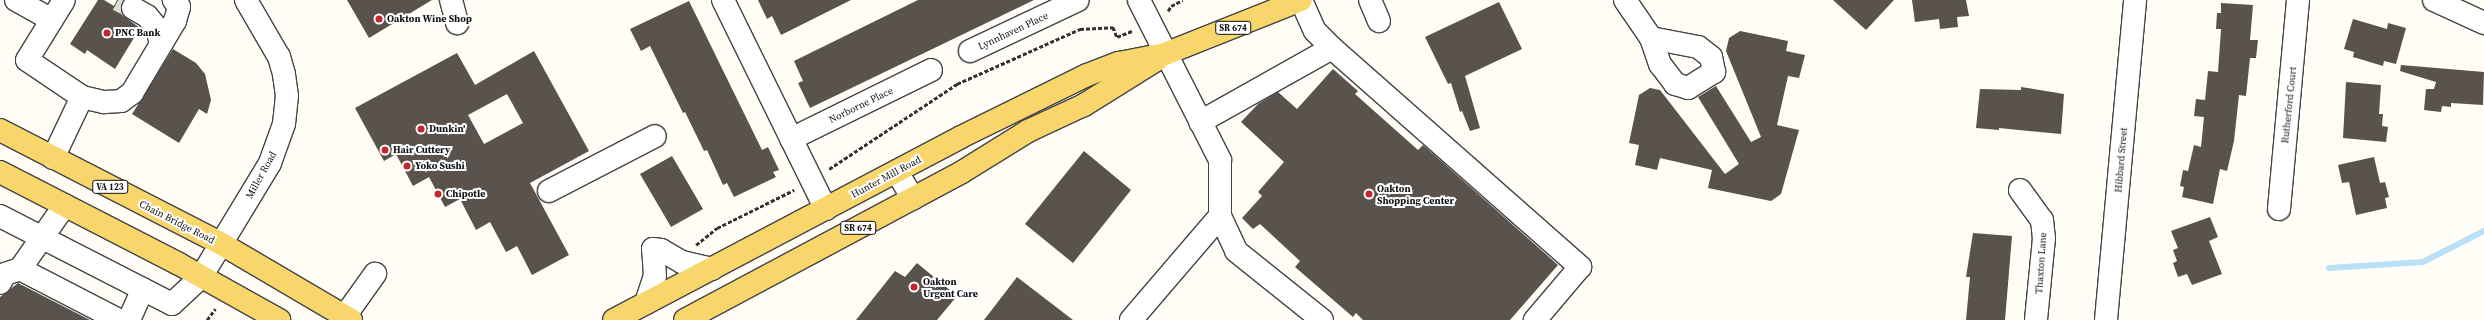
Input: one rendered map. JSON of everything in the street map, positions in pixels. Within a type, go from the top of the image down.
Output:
[{"type":"main road","name":"Hunter Mill Road","points":[[694,318],[962,172],[1028,131],[1084,105],[1165,54],[1301,0]]},
{"type":"main road","name":"Hunter Mill Road","points":[[614,320],[1087,74],[1119,63],[1165,54]]},
{"type":"main road","name":"Chain Bridge Road","points":[[0,130],[220,243],[348,318]]},
{"type":"main road","points":[[0,172],[201,277],[279,320]]},
{"type":"street","points":[[16,0],[52,20]]},
{"type":"street","points":[[64,0],[27,60],[82,97],[104,102],[121,101],[132,94],[175,21],[179,7],[174,0]]},
{"type":"street","name":"Miller Road","points":[[143,289],[172,304],[201,277],[220,243],[270,162],[286,115],[284,74],[279,57],[246,0]]},
{"type":"street","points":[[451,0],[457,23]]},
{"type":"street","points":[[723,0],[826,209]]},
{"type":"street","name":"Lynnhaven Place","points":[[970,51],[1078,0]]},
{"type":"street","points":[[1139,0],[1220,160],[1220,216],[1236,250],[1322,320]]},
{"type":"street","points":[[1301,0],[1315,31],[1332,48],[1580,267],[1534,320]]},
{"type":"street","points":[[1370,0],[1379,20]]},
{"type":"street","points":[[1625,0],[1651,38]]},
{"type":"street","name":"Hibbard Street","points":[[2106,320],[2135,0]]},
{"type":"street","name":"Rutherford Court","points":[[2279,209],[2298,0]]},
{"type":"street","points":[[2434,0],[2484,23]]},
{"type":"street","points":[[133,8],[146,16],[157,28],[162,44]]},
{"type":"street","points":[[1200,122],[1332,48]]},
{"type":"street","name":"Norborne Place","points":[[792,139],[931,70]]},
{"type":"street","points":[[53,158],[82,97]]},
{"type":"street","points":[[549,191],[655,136]]},
{"type":"street","points":[[897,172],[913,199]]},
{"type":"street","name":"Thaxton Lane","points":[[2020,190],[2042,220],[2044,238],[2036,320]]},
{"type":"street","points":[[0,283],[5,274],[20,269],[65,205]]},
{"type":"street","points":[[0,216],[143,289],[129,320]]},
{"type":"street","points":[[1131,320],[1220,216]]},
{"type":"street","points":[[646,303],[655,276],[653,249],[661,250],[682,262],[712,269]]},
{"type":"street","points":[[20,269],[118,320]]},
{"type":"street","points":[[348,318],[375,274]]},
{"type":"path","points":[[1165,16],[1171,6],[1183,0]]},
{"type":"path","points":[[826,171],[957,84],[1080,29],[1113,27],[1117,37]]},
{"type":"path","points":[[690,250],[717,228],[798,188]]},
{"type":"path","points":[[207,320],[215,309]]},
{"type":"building","name":"PNC Bank","points":[[98,0],[104,0],[114,6],[117,0],[124,0],[121,8],[122,15],[140,28],[115,69],[87,50],[85,54],[70,44]]},
{"type":"building","name":"Oakton Wine Shop","points":[[347,0],[432,0],[369,38]]},
{"type":"building","points":[[758,0],[851,0],[781,35],[772,16],[767,19]]},
{"type":"building","points":[[918,0],[1034,0],[810,108],[798,83],[803,81],[794,61]]},
{"type":"building","points":[[1833,0],[1894,0],[1866,30]]},
{"type":"building","points":[[1912,0],[1966,0],[1969,16],[1957,17],[1958,27],[1940,29],[1939,19],[1915,22]]},
{"type":"building","points":[[689,1],[762,150],[768,147],[779,170],[773,172],[776,177],[734,197],[727,183],[723,185],[707,150],[704,151],[685,112],[683,113],[650,46],[641,51],[630,29]]},
{"type":"building","points":[[1499,2],[1522,49],[1465,76],[1480,128],[1470,131],[1462,111],[1460,112],[1451,83],[1448,84],[1425,37]]},
{"type":"building","points":[[2221,3],[2253,5],[2250,40],[2258,40],[2256,58],[2250,58],[2246,96],[2239,95],[2234,141],[2227,171],[2220,169],[2213,204],[2182,197],[2184,187],[2180,186],[2183,170],[2188,171],[2194,145],[2201,147],[2204,117],[2194,116],[2196,99],[2205,100],[2208,71],[2218,72],[2221,29],[2216,29],[2217,13],[2221,13]]},
{"type":"building","points":[[2353,19],[2387,29],[2388,23],[2406,28],[2396,64],[2384,61],[2383,66],[2353,57],[2354,52],[2344,49]]},
{"type":"building","points":[[1740,31],[1788,41],[1786,51],[1805,55],[1799,78],[1788,76],[1777,125],[1799,130],[1781,194],[1771,201],[1708,188],[1712,170],[1660,158],[1657,170],[1635,165],[1639,145],[1629,143],[1639,95],[1650,88],[1660,90],[1725,174],[1739,164],[1698,97],[1716,86],[1751,142],[1761,137],[1726,51],[1729,38]]},
{"type":"building","points":[[173,49],[196,63],[205,74],[211,100],[207,114],[199,109],[179,143],[132,114]]},
{"type":"building","points":[[534,51],[589,151],[530,183],[569,255],[532,275],[517,246],[506,252],[490,222],[476,230],[460,199],[445,207],[429,177],[413,186],[396,154],[384,161],[355,108],[457,53],[475,85]],"holes":[[[507,94],[523,123],[484,144],[468,115]]]},
{"type":"building","points":[[2401,65],[2484,72],[2483,105],[2451,103],[2451,107],[2442,106],[2441,112],[2424,110],[2426,89],[2434,89],[2436,82],[2400,71]]},
{"type":"building","name":"Oakton Shopping Center","points":[[1333,69],[1358,91],[1355,94],[1418,150],[1423,145],[1558,265],[1510,320],[1363,320],[1356,313],[1353,317],[1295,267],[1300,261],[1260,224],[1253,229],[1242,218],[1262,196],[1258,192],[1284,162],[1241,122],[1258,104],[1278,92],[1297,109]]},
{"type":"building","points":[[2346,82],[2381,85],[2379,114],[2383,114],[2382,126],[2388,127],[2386,142],[2343,138]]},
{"type":"building","points":[[2021,87],[2064,94],[2061,134],[1999,128],[1999,130],[1976,128],[1980,89],[2021,90]]},
{"type":"building","points":[[1084,151],[1131,190],[1073,263],[1025,224]]},
{"type":"building","points":[[672,156],[703,209],[671,227],[640,174]]},
{"type":"building","points":[[2374,157],[2380,183],[2385,182],[2389,197],[2385,198],[2387,208],[2356,215],[2349,182],[2342,183],[2338,165]]},
{"type":"building","points":[[2210,217],[2218,237],[2209,241],[2222,274],[2192,285],[2187,274],[2178,277],[2173,263],[2177,261],[2173,250],[2178,248],[2171,231]]},
{"type":"building","points":[[1973,233],[2012,236],[2005,320],[1966,320],[1970,277],[1966,277]]},
{"type":"building","name":"Oakton Urgent Care","points":[[917,263],[957,296],[937,320],[856,320],[895,271],[905,277]]},
{"type":"building","points":[[1017,277],[1073,320],[984,320]]},
{"type":"building","points":[[18,283],[90,320],[0,320],[0,297]]},
{"type":"waterway","points":[[2329,268],[2423,262],[2484,231]]},
{"type":"tunnel","points":[[118,0],[133,8]]},
{"type":"place","name":"Oakton Wine Shop","points":[[379,19]]},
{"type":"place","name":"PNC Bank","points":[[107,33]]},
{"type":"place","name":"Dunkin'","points":[[421,129]]},
{"type":"place","name":"Hair Cuttery","points":[[385,150]]},
{"type":"place","name":"Yoko Sushi","points":[[407,166]]},
{"type":"place","name":"Chipotle","points":[[438,194]]},
{"type":"place","name":"Oakton Shopping Center","points":[[1369,194]]},
{"type":"place","name":"Oakton Urgent Care","points":[[914,287]]}]
